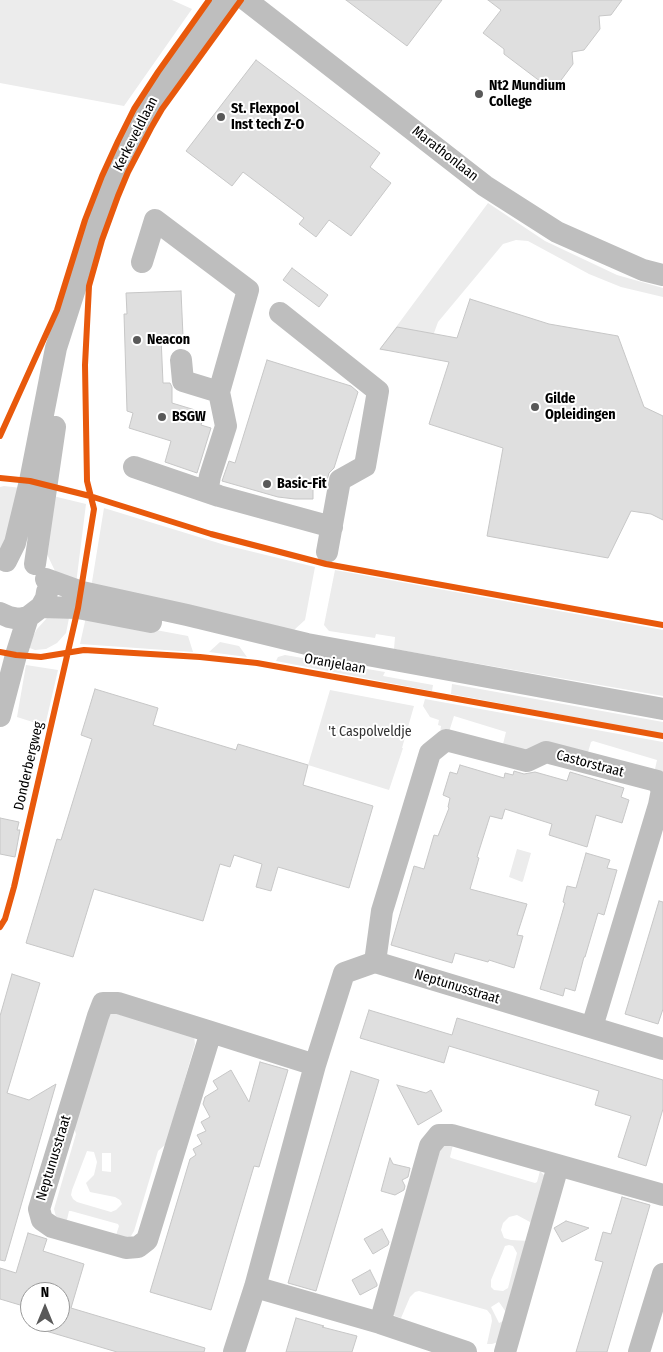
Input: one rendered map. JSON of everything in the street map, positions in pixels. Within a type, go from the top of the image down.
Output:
[{"type":"street","name":"Kerkeveldlaan","points":[[3,562],[15,543],[30,481],[56,348],[106,196],[140,121],[159,90],[226,0]]},
{"type":"street","name":"Marathonlaan","points":[[246,0],[485,186],[556,232],[643,270],[663,275]]},
{"type":"street","points":[[142,262],[155,220],[248,290],[218,392],[226,426],[210,476],[207,492]]},
{"type":"street","name":"Kerkeveldlaan","points":[[35,612],[46,598],[47,589],[40,572],[76,284]]},
{"type":"street","points":[[280,313],[378,391],[365,466],[340,480],[327,552]]},
{"type":"street","points":[[182,360],[182,381],[218,392]]},
{"type":"street","points":[[134,468],[207,492],[332,527]]},
{"type":"street","name":"Oranjelaan","points":[[3,562],[16,559],[26,560],[40,572],[82,592],[307,644],[663,709]]},
{"type":"street","name":"Oranjelaan","points":[[0,613],[8,618],[18,619],[35,612],[78,608],[204,632],[307,644]]},
{"type":"street","points":[[0,716],[16,654],[35,612]]},
{"type":"street","name":"Castorstraat","points":[[375,962],[382,911],[430,753],[446,740],[527,761],[546,752],[657,781],[662,790],[659,805],[592,1028]]},
{"type":"street","points":[[234,1352],[255,1287],[315,1065],[344,973],[375,962]]},
{"type":"street","name":"Neptunusstraat","points":[[375,962],[663,1048]]},
{"type":"street","name":"Neptunusstraat","points":[[211,1032],[147,1240],[138,1247],[126,1248],[52,1226],[42,1220],[38,1209],[98,1016],[104,1003],[118,1003],[211,1032],[315,1065]]},
{"type":"street","points":[[380,1323],[430,1146],[439,1136],[452,1135],[663,1195]]},
{"type":"street","points":[[505,1352],[558,1166]]},
{"type":"street","points":[[649,1345],[663,1274]]},
{"type":"street","points":[[255,1287],[380,1323],[466,1352]]},
{"type":"green space","points":[[0,0],[172,0],[192,9],[124,106],[0,83]]},
{"type":"green space","points":[[488,203],[545,241],[617,275],[663,288],[663,297],[621,287],[589,274],[528,241],[516,240],[503,244],[438,322],[430,344],[415,353],[379,350]]},
{"type":"green space","points":[[0,487],[21,488],[14,525],[0,550]]},
{"type":"green space","points":[[53,496],[86,504],[76,584],[55,571],[45,550]]},
{"type":"green space","points":[[104,508],[225,545],[315,567],[305,620],[294,630],[91,588]]},
{"type":"green space","points":[[335,570],[663,630],[663,696],[394,649],[395,637],[376,634],[375,638],[329,631],[324,625]]},
{"type":"green space","points":[[86,617],[188,636],[193,652],[80,644]]},
{"type":"green space","points":[[47,618],[69,618],[66,633],[57,643],[46,649],[35,650],[27,647],[37,629]]},
{"type":"green space","points":[[220,642],[239,646],[247,657],[209,652]]},
{"type":"green space","points":[[285,655],[385,672],[383,676],[433,685],[432,691],[276,661],[278,657]]},
{"type":"green space","points":[[26,665],[58,670],[45,726],[17,717]]},
{"type":"green space","points":[[452,684],[663,722],[663,734],[451,694]]},
{"type":"green space","name":"'t Caspolveldje","points":[[330,690],[414,706],[389,790],[308,765]]},
{"type":"green space","points":[[425,699],[663,742],[663,774],[655,769],[657,760],[593,741],[591,742],[586,759],[528,751],[503,744],[506,732],[454,716],[448,735],[440,733],[441,726],[438,725],[439,720],[430,717],[423,706]]},
{"type":"green space","points":[[517,849],[531,853],[522,882],[509,877]]},
{"type":"green space","points":[[110,1012],[194,1036],[195,1044],[166,1144],[158,1151],[134,1231],[131,1236],[125,1239],[115,1238],[118,1224],[71,1211],[69,1211],[66,1224],[56,1217],[54,1209],[76,1134],[73,1124]],"holes":[[[87,1151],[94,1152],[97,1162],[94,1175],[86,1183],[90,1192],[115,1197],[120,1200],[122,1204],[116,1210],[111,1212],[77,1202],[71,1195]],[[102,1153],[111,1153],[111,1172],[102,1171]]]},
{"type":"green space","points":[[446,1144],[453,1145],[451,1158],[535,1183],[540,1171],[547,1178],[548,1182],[504,1333],[498,1342],[492,1344],[487,1344],[492,1321],[491,1315],[487,1310],[419,1291],[410,1297],[401,1318],[395,1316],[392,1312],[391,1307],[437,1149]],"holes":[[[517,1215],[530,1222],[529,1241],[504,1238],[501,1230],[503,1223],[509,1217]],[[505,1246],[513,1246],[517,1253],[508,1288],[503,1291],[494,1290],[491,1287],[491,1280]],[[499,1302],[508,1315],[507,1319],[499,1323],[491,1307]]]},
{"type":"building","points":[[346,0],[442,0],[407,46]]},
{"type":"building","points":[[488,0],[622,0],[611,15],[599,16],[600,29],[584,50],[572,52],[573,64],[553,91],[504,54],[504,49],[483,33],[501,10]]},
{"type":"building","points":[[256,60],[380,153],[370,167],[391,183],[351,236],[329,220],[316,237],[299,224],[304,218],[243,172],[232,186],[186,151]]},
{"type":"building","points":[[292,268],[328,295],[319,307],[283,280]]},
{"type":"building","points":[[181,291],[183,336],[161,337],[163,383],[170,383],[172,387],[172,403],[205,413],[201,425],[211,428],[197,473],[165,462],[171,441],[129,428],[133,413],[127,411],[124,314],[127,314],[126,293]]},
{"type":"building","points":[[470,299],[549,324],[618,336],[644,407],[663,416],[663,520],[651,514],[631,511],[608,558],[487,536],[503,448],[429,424],[449,362],[380,349],[397,327],[457,338]]},
{"type":"building","points":[[267,360],[351,386],[358,392],[334,468],[329,473],[325,488],[313,484],[313,499],[278,497],[222,481],[229,461],[235,463]]},
{"type":"building","points":[[95,689],[158,708],[153,725],[236,750],[238,744],[308,765],[303,785],[373,806],[349,888],[278,867],[271,891],[256,887],[262,864],[234,855],[230,867],[220,864],[203,921],[94,889],[73,957],[26,943],[57,839],[61,840],[92,739],[81,735]]},
{"type":"building","points":[[460,765],[504,778],[505,773],[513,775],[514,771],[524,774],[535,772],[567,781],[570,772],[624,788],[621,797],[629,800],[622,823],[596,815],[587,847],[549,835],[552,824],[505,809],[502,819],[490,816],[477,857],[479,858],[470,889],[527,904],[517,935],[523,936],[514,968],[489,960],[488,962],[455,953],[452,963],[391,945],[414,866],[424,869],[434,835],[438,836],[449,808],[450,798],[443,795],[450,772],[457,774]]},
{"type":"building","points":[[0,818],[19,822],[17,830],[20,830],[15,857],[0,854]]},
{"type":"building","points":[[586,853],[610,860],[607,868],[617,870],[604,915],[598,913],[575,991],[565,988],[563,996],[540,989],[565,903],[563,902],[567,886],[576,888]]},
{"type":"building","points":[[659,901],[663,902],[663,1009],[658,1024],[625,1014]]},
{"type":"building","points":[[12,974],[40,983],[7,1093],[29,1100],[56,1084],[5,1261],[0,1260],[0,1016]]},
{"type":"building","points":[[369,1010],[452,1035],[457,1018],[663,1080],[663,1109],[646,1166],[618,1157],[631,1116],[595,1105],[599,1091],[449,1046],[444,1063],[360,1038]]},
{"type":"building","points":[[260,1062],[288,1070],[259,1167],[254,1166],[211,1310],[150,1292],[190,1159],[196,1155],[193,1149],[202,1144],[197,1135],[206,1131],[201,1122],[210,1117],[203,1104],[205,1097],[218,1089],[213,1081],[231,1070],[249,1102]]},
{"type":"building","points":[[351,1071],[379,1080],[316,1291],[288,1283]]},
{"type":"building","points":[[397,1085],[426,1093],[431,1090],[442,1111],[418,1125]]},
{"type":"building","points":[[390,1158],[393,1164],[410,1168],[408,1177],[402,1180],[405,1186],[404,1190],[395,1195],[381,1191]]},
{"type":"building","points":[[622,1197],[650,1205],[607,1352],[576,1352],[603,1262],[595,1260],[603,1232],[611,1234]]},
{"type":"building","points":[[566,1221],[589,1228],[562,1242],[554,1228]]},
{"type":"building","points":[[382,1229],[389,1242],[388,1245],[373,1254],[364,1239]]},
{"type":"building","points":[[28,1233],[47,1239],[43,1251],[84,1264],[71,1308],[205,1348],[204,1352],[117,1352],[49,1332],[70,1332],[70,1282],[20,1282],[20,1305],[0,1299],[0,1268],[16,1273]]},
{"type":"building","points":[[370,1270],[377,1286],[360,1295],[352,1280]]},
{"type":"building","points":[[296,1318],[357,1336],[352,1352],[286,1352]]},
{"type":"cycle path","points":[[0,436],[57,310],[85,220],[118,141],[134,109],[209,0]]},
{"type":"cycle path","name":"Donderbergweg","points":[[0,927],[5,919],[14,887],[78,608],[94,509],[87,481],[85,365],[89,286],[102,240],[118,196],[151,128],[162,109],[241,0]]},
{"type":"cycle path","points":[[0,478],[30,481],[90,496],[211,534],[326,564],[663,625]]},
{"type":"cycle path","points":[[0,652],[41,657],[84,650],[200,657],[257,663],[663,736]]},
{"type":"place","name":"Nt2 Mundium College","points":[[479,94]]},
{"type":"place","name":"St. Flexpool Inst tech Z-O","points":[[221,117]]},
{"type":"place","name":"Neacon","points":[[137,340]]},
{"type":"place","name":"Gilde Opleidingen","points":[[535,407]]},
{"type":"place","name":"BSGW","points":[[162,417]]},
{"type":"place","name":"Basic-Fit","points":[[267,484]]}]
